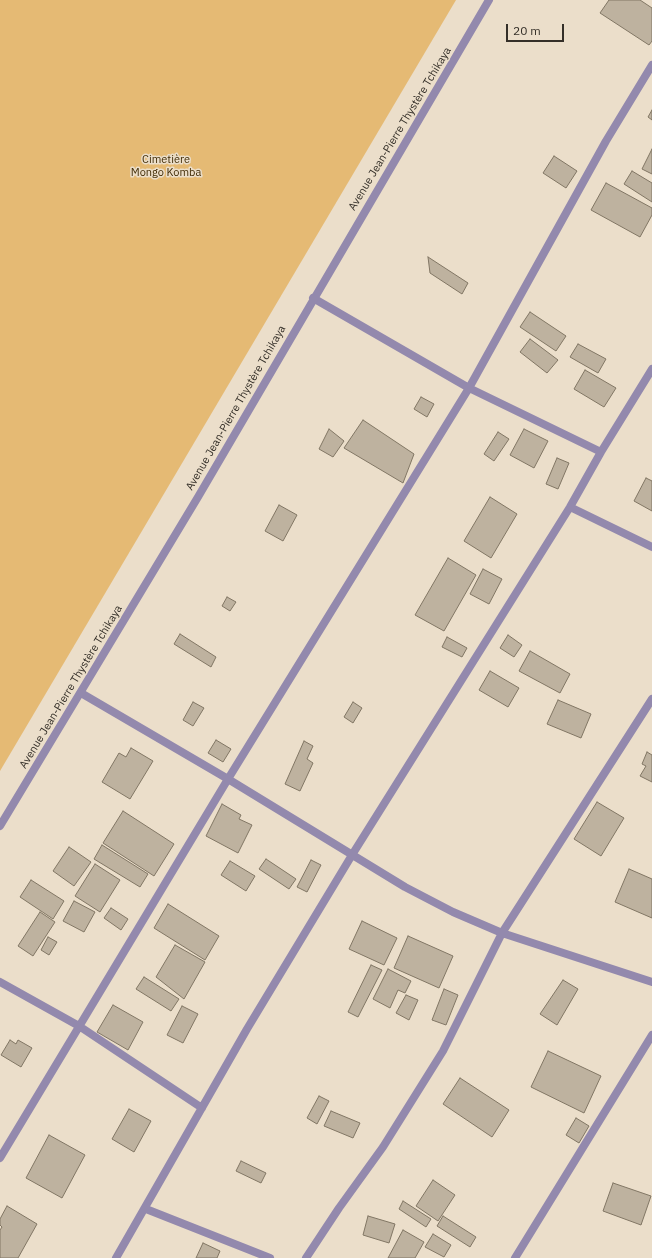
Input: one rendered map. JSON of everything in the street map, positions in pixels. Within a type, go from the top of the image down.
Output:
[{"type":"street","name":"Avenue Jean-Pierre Thystère Tchikaya","points":[[0,826],[81,693],[489,0]]},
{"type":"street","points":[[0,1158],[228,779],[469,388],[606,141],[652,65]]},
{"type":"street","points":[[313,298],[469,388],[601,452]]},
{"type":"street","points":[[116,1258],[146,1208],[247,1029],[352,855],[570,507],[601,452],[652,369]]},
{"type":"street","points":[[570,507],[652,547]]},
{"type":"street","points":[[81,693],[228,779],[405,887],[453,912],[502,933],[652,982]]},
{"type":"street","points":[[306,1258],[339,1208],[383,1147],[439,1057],[502,933],[652,699]]},
{"type":"street","points":[[0,982],[79,1026],[202,1108]]},
{"type":"street","points":[[515,1258],[652,1035]]},
{"type":"street","points":[[146,1208],[270,1258]]},
{"type":"green space","name":"Cimetière Mongo Komba","points":[[0,0],[456,0],[0,771]]},
{"type":"building","points":[[609,0],[640,0],[652,8],[652,41],[649,45],[600,13]]},
{"type":"building","points":[[652,110],[652,120],[648,117]]},
{"type":"building","points":[[652,149],[652,174],[642,169]]},
{"type":"building","points":[[554,156],[577,171],[566,188],[543,173]]},
{"type":"building","points":[[632,171],[652,183],[652,202],[624,184]]},
{"type":"building","points":[[606,183],[652,208],[652,215],[640,237],[591,210]]},
{"type":"building","points":[[428,257],[468,283],[462,294],[430,273]]},
{"type":"building","points":[[530,312],[566,336],[556,351],[520,327]]},
{"type":"building","points":[[530,339],[558,360],[547,373],[520,352]]},
{"type":"building","points":[[578,344],[606,359],[598,373],[570,357]]},
{"type":"building","points":[[585,370],[616,388],[604,407],[574,389]]},
{"type":"building","points":[[421,397],[434,404],[427,417],[414,409]]},
{"type":"building","points":[[363,420],[414,454],[403,483],[344,448]]},
{"type":"building","points":[[329,429],[344,441],[333,457],[319,449]]},
{"type":"building","points":[[524,429],[548,441],[534,468],[510,455]]},
{"type":"building","points":[[498,432],[509,439],[494,461],[484,454]]},
{"type":"building","points":[[557,458],[569,463],[558,489],[546,484]]},
{"type":"building","points":[[646,478],[652,481],[652,511],[634,501]]},
{"type":"building","points":[[490,497],[517,514],[491,558],[464,541]]},
{"type":"building","points":[[279,505],[297,515],[283,541],[265,531]]},
{"type":"building","points":[[448,558],[476,575],[444,631],[415,615]]},
{"type":"building","points":[[483,569],[502,579],[489,604],[470,594]]},
{"type":"building","points":[[227,597],[236,602],[230,611],[222,606]]},
{"type":"building","points":[[180,634],[216,657],[211,667],[174,644]]},
{"type":"building","points":[[508,635],[522,645],[514,657],[500,648]]},
{"type":"building","points":[[447,637],[467,648],[462,657],[442,647]]},
{"type":"building","points":[[530,651],[570,674],[560,693],[519,671]]},
{"type":"building","points":[[490,671],[519,688],[508,707],[479,690]]},
{"type":"building","points":[[558,700],[591,714],[581,738],[547,724]]},
{"type":"building","points":[[193,702],[204,708],[193,726],[183,720]]},
{"type":"building","points":[[353,702],[362,708],[353,723],[344,717]]},
{"type":"building","points":[[216,740],[231,749],[223,762],[208,753]]},
{"type":"building","points":[[304,741],[313,746],[307,759],[313,763],[300,791],[285,784]]},
{"type":"building","points":[[131,748],[153,761],[130,799],[102,782],[119,753],[126,757]]},
{"type":"building","points":[[647,752],[652,755],[652,782],[640,776],[646,766],[642,764]]},
{"type":"building","points":[[597,802],[624,818],[601,856],[574,839]]},
{"type":"building","points":[[222,804],[241,815],[239,819],[252,825],[238,853],[206,836]]},
{"type":"building","points":[[123,811],[174,844],[154,876],[103,843]]},
{"type":"building","points":[[102,845],[148,874],[140,887],[94,859]]},
{"type":"building","points":[[69,847],[91,862],[74,886],[53,871]]},
{"type":"building","points":[[266,859],[296,879],[289,889],[259,869]]},
{"type":"building","points":[[311,860],[321,865],[307,892],[297,887]]},
{"type":"building","points":[[230,861],[255,876],[246,891],[221,875]]},
{"type":"building","points":[[95,864],[120,880],[100,912],[75,896]]},
{"type":"building","points":[[629,869],[652,879],[652,918],[615,902]]},
{"type":"building","points":[[31,880],[64,901],[53,919],[20,897]]},
{"type":"building","points":[[74,901],[95,912],[84,932],[63,921]]},
{"type":"building","points":[[168,904],[219,936],[205,960],[154,928]]},
{"type":"building","points":[[111,908],[128,919],[121,930],[104,918]]},
{"type":"building","points":[[40,912],[55,922],[33,956],[18,946]]},
{"type":"building","points":[[362,921],[397,938],[384,965],[349,949]]},
{"type":"building","points":[[408,936],[453,956],[439,988],[394,968]]},
{"type":"building","points":[[48,937],[57,942],[49,955],[41,950]]},
{"type":"building","points":[[175,945],[205,962],[184,999],[156,977]]},
{"type":"building","points":[[371,965],[382,970],[358,1017],[348,1012]]},
{"type":"building","points":[[388,969],[411,981],[405,993],[398,990],[390,1008],[373,999]]},
{"type":"building","points":[[144,977],[179,999],[171,1011],[136,989]]},
{"type":"building","points":[[563,980],[578,989],[557,1025],[540,1014]]},
{"type":"building","points":[[444,989],[458,995],[446,1025],[432,1020]]},
{"type":"building","points":[[406,995],[418,1000],[409,1020],[396,1013]]},
{"type":"building","points":[[113,1005],[143,1022],[128,1050],[97,1032]]},
{"type":"building","points":[[182,1006],[198,1014],[183,1043],[167,1035]]},
{"type":"building","points":[[10,1040],[16,1044],[18,1040],[32,1048],[21,1067],[1,1055]]},
{"type":"building","points":[[548,1051],[601,1076],[584,1113],[531,1087]]},
{"type":"building","points":[[460,1078],[509,1110],[492,1137],[443,1104]]},
{"type":"building","points":[[319,1096],[329,1101],[317,1124],[307,1118]]},
{"type":"building","points":[[129,1109],[151,1121],[134,1152],[112,1139]]},
{"type":"building","points":[[331,1111],[360,1123],[353,1138],[324,1126]]},
{"type":"building","points":[[576,1118],[589,1126],[579,1143],[566,1135]]},
{"type":"building","points":[[49,1135],[85,1155],[62,1198],[26,1178]]},
{"type":"building","points":[[241,1161],[266,1173],[261,1183],[236,1171]]},
{"type":"building","points":[[433,1180],[455,1195],[438,1221],[416,1206]]},
{"type":"building","points":[[613,1183],[651,1196],[641,1225],[603,1211]]},
{"type":"building","points":[[403,1201],[431,1219],[426,1227],[399,1209]]},
{"type":"building","points":[[7,1206],[37,1224],[18,1258],[0,1258],[0,1230],[2,1227],[0,1225],[0,1219]]},
{"type":"building","points":[[368,1216],[395,1224],[389,1243],[363,1235]]},
{"type":"building","points":[[443,1216],[476,1237],[470,1247],[437,1226]]},
{"type":"building","points":[[403,1230],[424,1242],[415,1258],[388,1258]]},
{"type":"building","points":[[433,1234],[451,1245],[444,1257],[425,1247]]},
{"type":"building","points":[[203,1243],[220,1251],[217,1258],[196,1258]]}]
